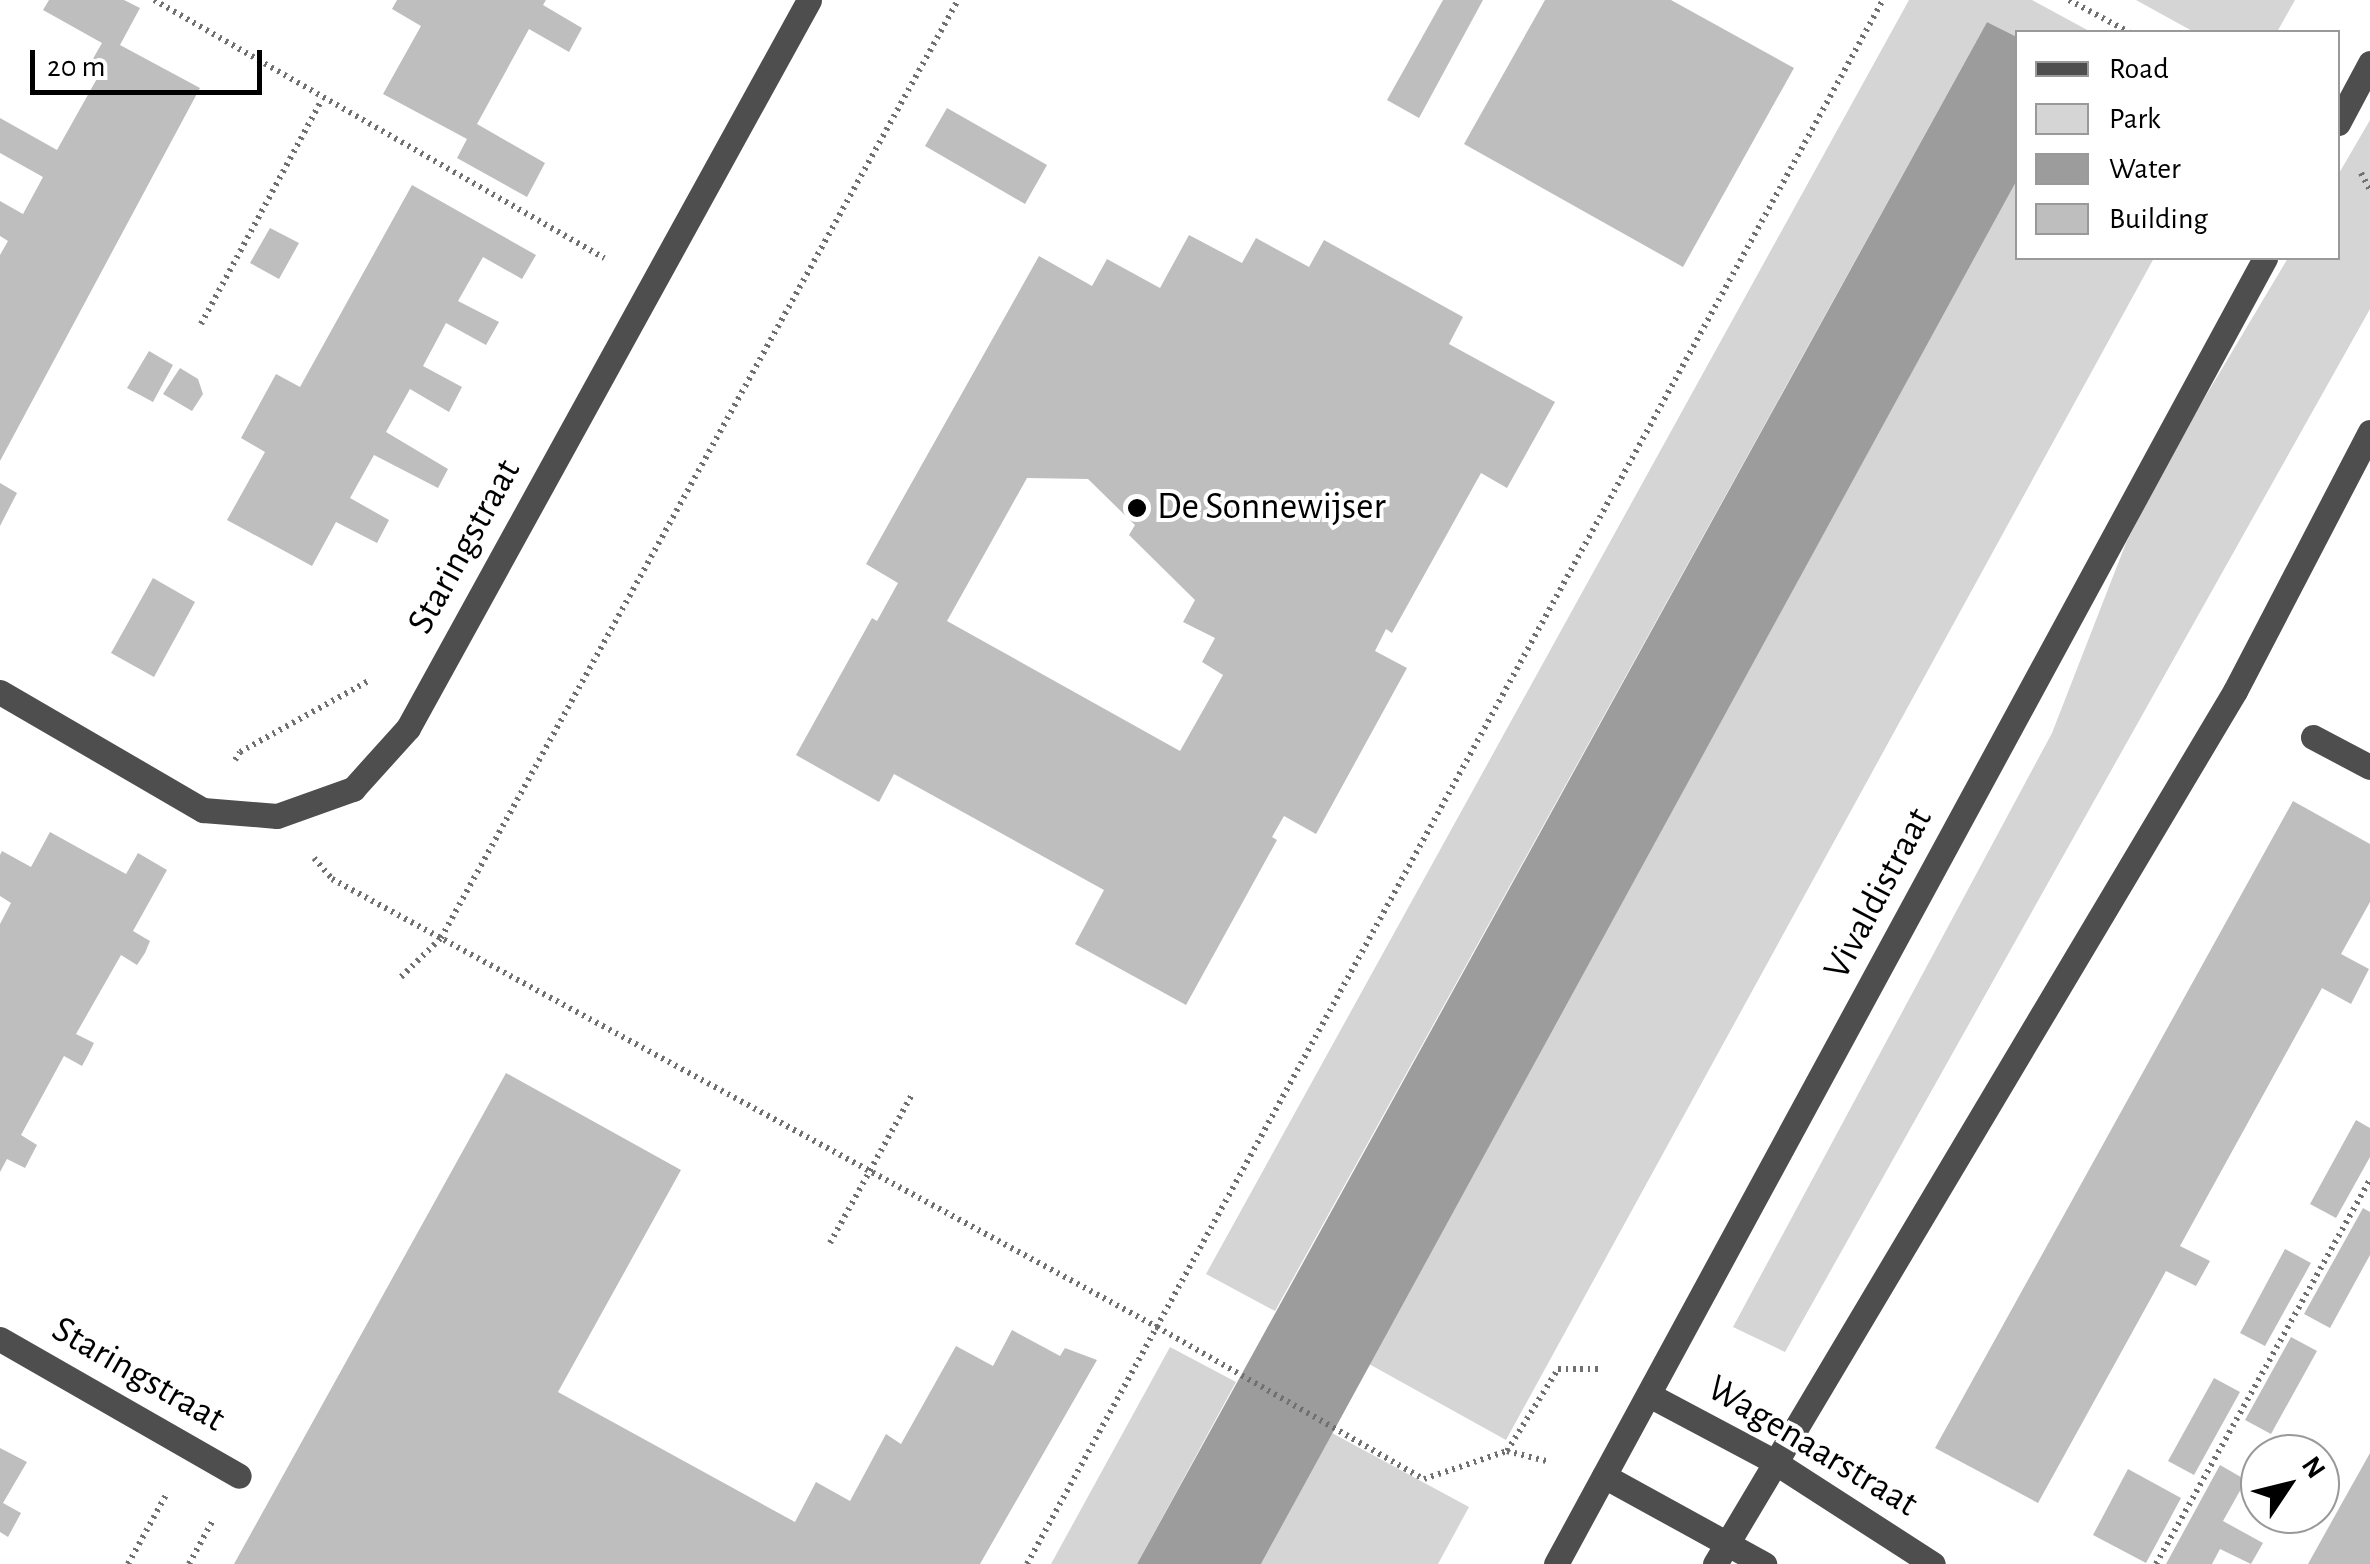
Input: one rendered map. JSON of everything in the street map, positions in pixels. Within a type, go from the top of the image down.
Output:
[{"type":"street","name":"Staringstraat","points":[[4,703],[203,810],[277,816],[353,789],[408,728],[809,0]]},
{"type":"street","points":[[2340,119],[2370,63]]},
{"type":"street","name":"Vivaldistraat","points":[[1556,1564],[1651,1396],[2264,260]]},
{"type":"street","points":[[1720,1555],[2235,691],[2370,432]]},
{"type":"street","points":[[2313,737],[2370,767]]},
{"type":"street","name":"Staringstraat","points":[[0,1339],[239,1476]]},
{"type":"street","name":"Wagenaarstraat","points":[[1651,1396],[1773,1461],[1933,1564]]},
{"type":"street","points":[[1604,1476],[1720,1555],[1764,1564]]},
{"type":"path","points":[[154,0],[652,285]]},
{"type":"path","points":[[401,978],[441,938],[958,0]]},
{"type":"path","points":[[1027,1564],[1882,0]]},
{"type":"path","points":[[2069,0],[2124,30]]},
{"type":"path","points":[[201,324],[322,99]]},
{"type":"path","points":[[2361,174],[2370,190]]},
{"type":"path","points":[[203,810],[240,752],[373,678],[428,691]]},
{"type":"path","points":[[277,816],[332,879],[1156,1327],[1424,1479],[1507,1451],[1558,1369],[1616,1369],[1651,1396]]},
{"type":"path","points":[[830,1243],[911,1096]]},
{"type":"path","points":[[2156,1564],[2370,1179]]},
{"type":"path","points":[[128,1564],[191,1448]]},
{"type":"green space","points":[[1909,0],[2032,0],[2087,30],[2015,30],[2015,36],[1987,22],[1275,1311],[1206,1274]]},
{"type":"green space","points":[[2136,0],[2295,0],[2278,30],[2190,30]]},
{"type":"green space","points":[[2370,120],[2370,309],[1785,1352],[1733,1327],[2052,733],[2126,543],[2174,449],[2287,260],[2340,260],[2340,172]]},
{"type":"green space","points":[[2015,184],[2015,260],[2153,260],[1506,1440],[1369,1364]]},
{"type":"green space","points":[[1170,1347],[1236,1382],[1137,1564],[1051,1564]]},
{"type":"green space","points":[[1332,1433],[1469,1507],[1438,1564],[1261,1564]]},
{"type":"water","points":[[1987,22],[2015,36],[2015,184],[1261,1564],[1137,1564]]},
{"type":"building","points":[[49,0],[124,0],[140,8],[120,45],[200,88],[0,461],[0,255],[8,241],[0,236],[0,201],[23,214],[43,177],[0,153],[0,118],[57,150],[99,75],[87,69],[102,43],[43,10]]},
{"type":"building","points":[[397,0],[546,0],[543,5],[582,28],[569,52],[529,29],[477,124],[545,163],[527,197],[457,158],[467,139],[383,94],[421,26],[392,9]]},
{"type":"building","points":[[1443,0],[1483,0],[1419,118],[1387,100]]},
{"type":"building","points":[[1545,0],[1671,0],[1794,68],[1683,267],[1464,144]]},
{"type":"building","points":[[947,108],[1047,165],[1025,204],[925,146]]},
{"type":"building","points":[[412,185],[536,255],[522,279],[483,257],[458,301],[499,322],[486,345],[446,323],[423,366],[462,387],[449,412],[410,389],[386,432],[448,469],[438,488],[374,455],[350,498],[389,520],[377,543],[336,522],[312,566],[227,520],[265,452],[241,438],[276,374],[300,387]]},
{"type":"building","points":[[270,228],[299,243],[279,279],[250,263]]},
{"type":"building","points":[[1189,235],[1242,263],[1256,238],[1309,267],[1324,240],[1463,317],[1449,344],[1555,402],[1507,488],[1481,473],[1392,633],[1386,629],[1375,651],[1407,668],[1316,834],[1284,816],[1272,837],[1277,840],[1186,1005],[1075,944],[1104,890],[894,774],[879,802],[796,755],[872,618],[877,621],[898,583],[866,564],[1039,256],[1092,286],[1107,259],[1160,288]],"holes":[[[1027,478],[1088,479],[1135,525],[1129,535],[1195,600],[1183,622],[1215,638],[1202,662],[1223,675],[1180,751],[947,621]]]},
{"type":"building","points":[[149,351],[173,365],[153,402],[127,388]]},
{"type":"building","points":[[180,368],[198,379],[203,394],[192,411],[163,394]]},
{"type":"building","points":[[0,483],[17,493],[0,526]]},
{"type":"building","points":[[153,578],[195,602],[154,677],[111,653]]},
{"type":"building","points":[[2293,801],[2370,844],[2370,902],[2341,954],[2369,969],[2351,1004],[2322,988],[2180,1246],[2210,1261],[2196,1286],[2166,1271],[2038,1503],[1935,1448]]},
{"type":"building","points":[[50,832],[126,874],[138,853],[167,870],[133,931],[150,941],[145,953],[137,965],[121,955],[76,1034],[94,1043],[82,1066],[64,1056],[21,1135],[37,1145],[25,1168],[7,1159],[0,1172],[0,924],[11,903],[0,896],[0,855],[2,851],[31,867]]},
{"type":"building","points":[[506,1073],[681,1170],[558,1392],[795,1522],[816,1482],[850,1501],[886,1434],[901,1444],[956,1346],[993,1366],[1012,1330],[1060,1356],[1065,1348],[1097,1360],[980,1564],[234,1564]]},
{"type":"building","points":[[2356,1120],[2370,1128],[2370,1157],[2336,1218],[2310,1204]]},
{"type":"building","points":[[2363,1208],[2370,1212],[2370,1255],[2330,1328],[2304,1314]]},
{"type":"building","points":[[2285,1249],[2311,1263],[2265,1346],[2240,1333]]},
{"type":"building","points":[[2291,1337],[2317,1351],[2271,1434],[2245,1420]]},
{"type":"building","points":[[2214,1378],[2240,1392],[2194,1475],[2168,1461]]},
{"type":"building","points":[[0,1448],[27,1462],[3,1503],[21,1513],[8,1537],[0,1532]]},
{"type":"building","points":[[2370,1453],[2370,1564],[2308,1564],[2325,1534],[2340,1534],[2342,1503]]},
{"type":"building","points":[[2220,1465],[2240,1477],[2240,1491],[2223,1521],[2240,1534],[2263,1543],[2251,1564],[2220,1549],[2212,1564],[2166,1564]]},
{"type":"building","points":[[2128,1469],[2181,1498],[2146,1563],[2093,1535]]},
{"type":"place","name":"De Sonnewijser","points":[[1137,508]]}]
